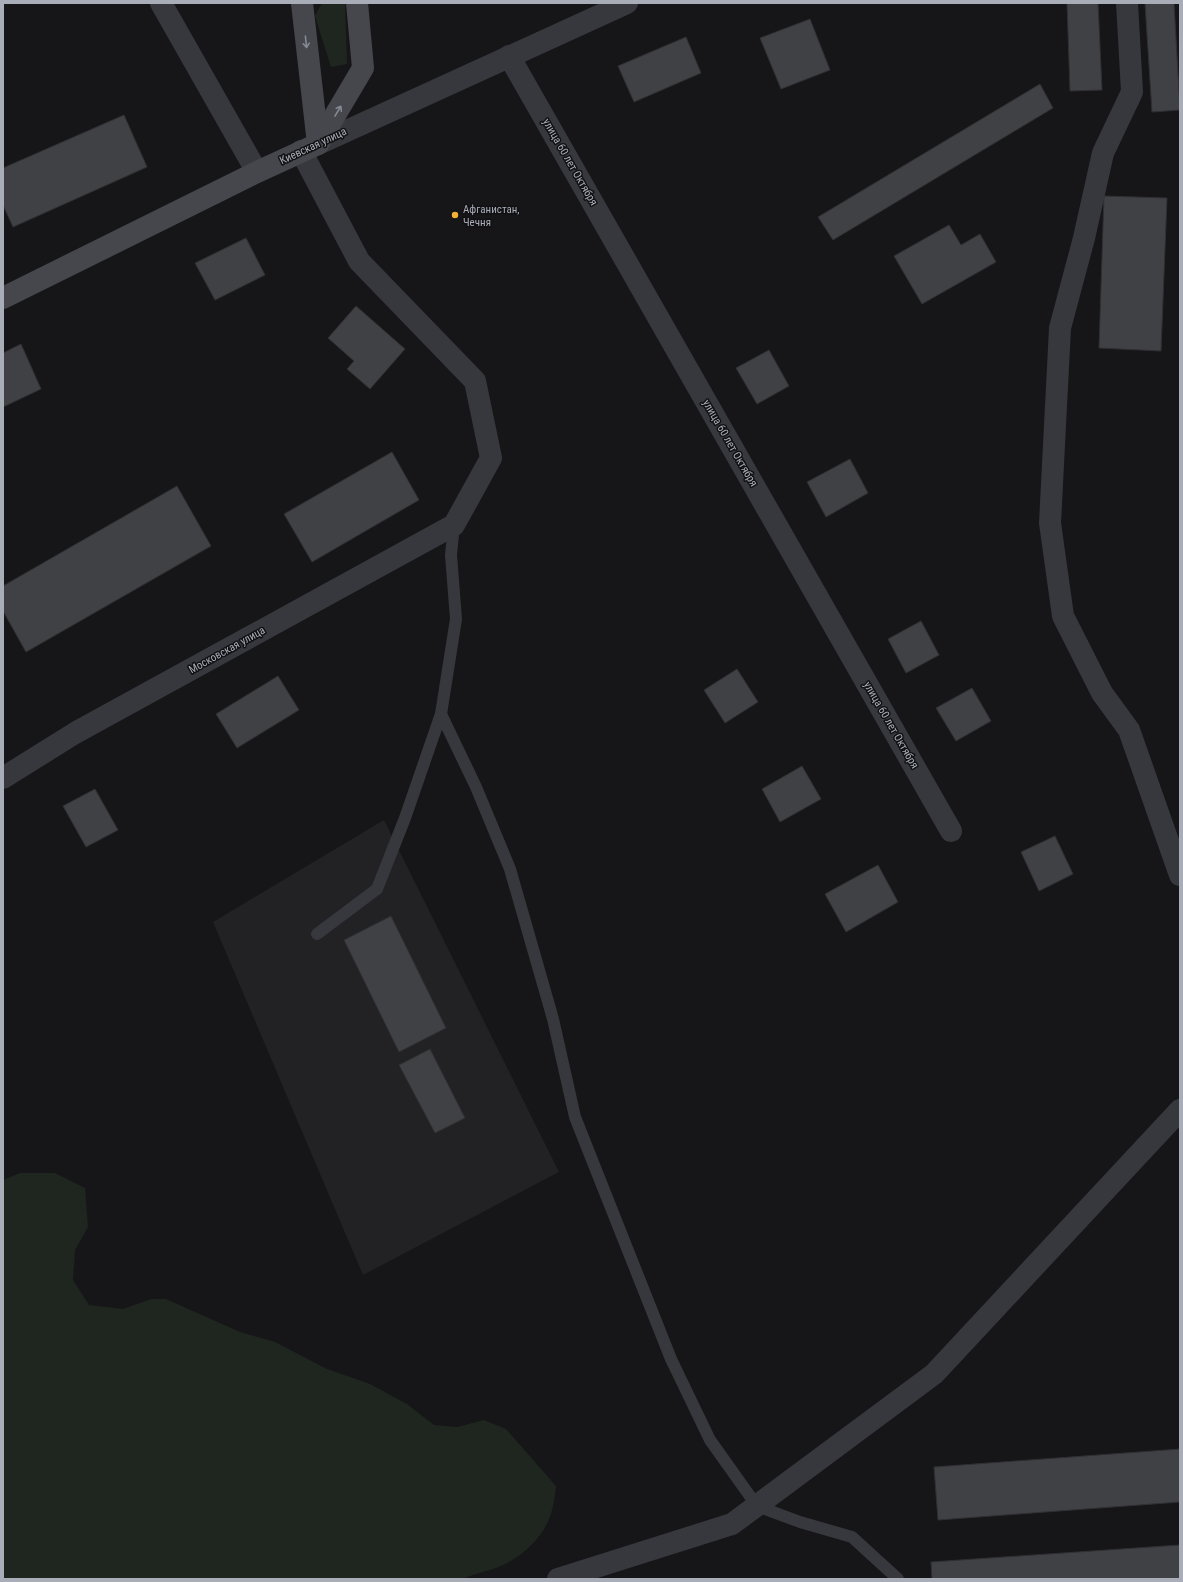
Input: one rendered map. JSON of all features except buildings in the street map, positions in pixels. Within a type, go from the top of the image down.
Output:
[{"type":"street","points":[[161,3],[257,172]]},
{"type":"street","points":[[302,3],[310,148],[359,261],[475,381],[491,458],[454,525]]},
{"type":"street","points":[[310,148],[363,68],[357,3]]},
{"type":"street","name":"Киевская улица","points":[[3,298],[257,172],[627,3]]},
{"type":"street","points":[[1127,3],[1132,92],[1103,153],[1084,238],[1060,328],[1050,523],[1063,616],[1102,692],[1129,730],[1180,875]]},
{"type":"street","name":"улица 60 лет Октября","points":[[509,56],[951,831]]},
{"type":"street","name":"Московская улица","points":[[3,778],[75,733],[454,525]]},
{"type":"street","points":[[558,1579],[732,1524],[934,1374],[1180,1110]]},
{"type":"lane","points":[[317,934],[377,889],[405,818],[441,714],[456,619],[452,555],[454,525]]},
{"type":"lane","points":[[441,714],[476,787],[510,869],[553,1019],[574,1117],[674,1366],[710,1440],[757,1506],[800,1522],[852,1537],[898,1579]]},
{"type":"shaded area","points":[[322,3],[345,3],[347,64],[331,67],[315,16]]},
{"type":"shaded area","points":[[384,820],[559,1172],[363,1275],[213,922]]},
{"type":"shaded area","points":[[20,1173],[55,1173],[85,1188],[88,1227],[75,1250],[73,1280],[89,1305],[123,1309],[151,1299],[166,1299],[240,1332],[275,1342],[327,1369],[370,1384],[407,1404],[434,1425],[457,1427],[484,1420],[506,1429],[556,1486],[552,1510],[544,1529],[523,1553],[514,1559],[496,1568],[464,1579],[3,1579],[3,1180]]},
{"type":"place","name":"Афганистан, Чечня","points":[[455,215]]}]
